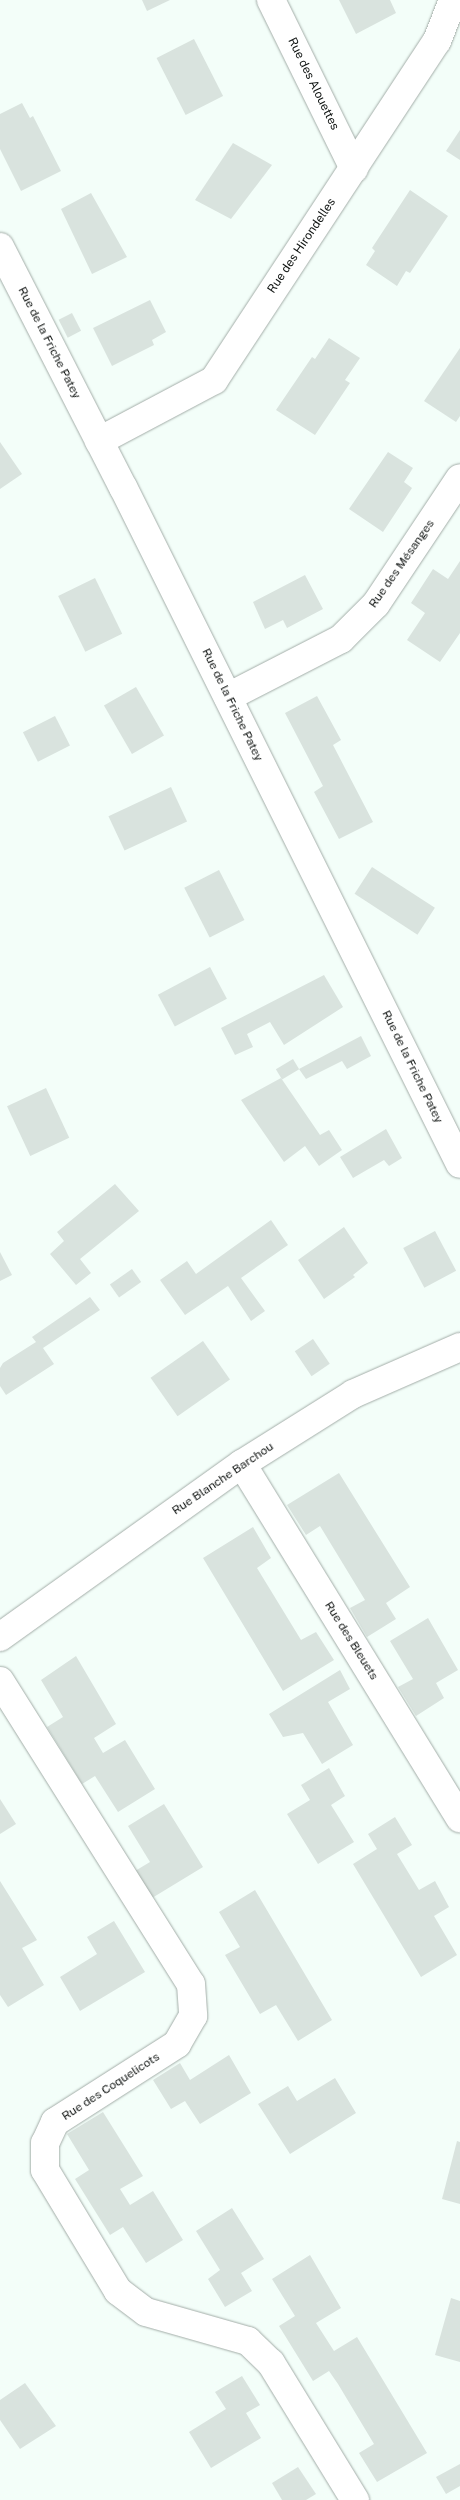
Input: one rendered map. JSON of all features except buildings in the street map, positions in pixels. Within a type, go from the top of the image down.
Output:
[{"type":"street","name":"Rue des Alouettes","points":[[272,0],[354,169]]},
{"type":"street","name":"Rue des Hirondelles","points":[[99,441],[214,380],[437,41],[453,0]]},
{"type":"street","name":"Rue de la Friche Patey","points":[[0,247],[228,697],[460,1164]]},
{"type":"street","name":"Rue des Mésanges","points":[[228,697],[341,640],[376,604],[460,478]]},
{"type":"street","name":"Rue Blanche Barchou","points":[[0,1637],[242,1464],[353,1394],[460,1347]]},
{"type":"street","name":"Rue des Bleuets","points":[[242,1464],[460,1818]]},
{"type":"street","name":"Rue des Coquelicots","points":[[0,1681],[191,1984],[193,2016],[177,2044],[55,2122],[45,2143],[45,2170],[118,2291],[146,2312],[248,2341],[271,2363],[355,2500]]}]
